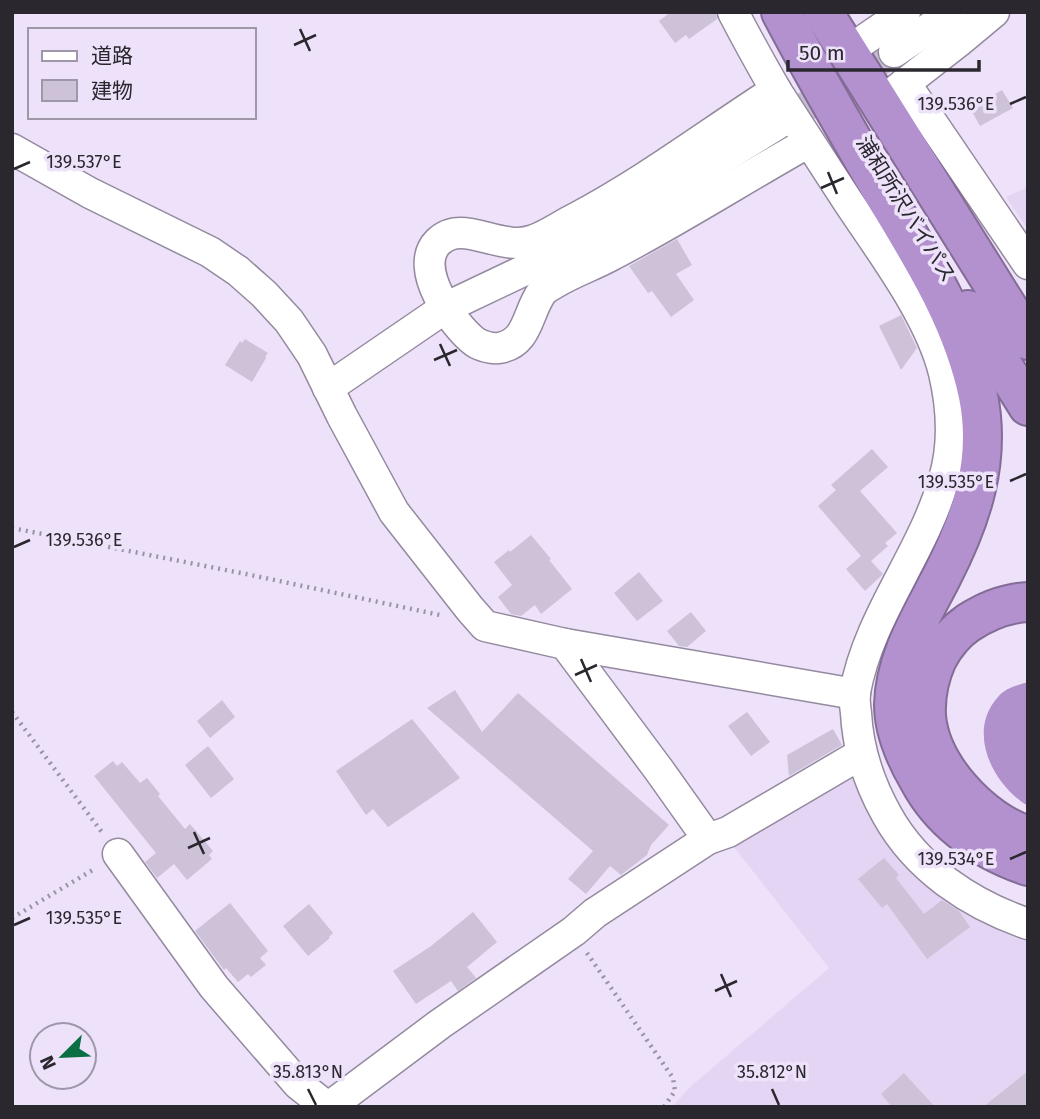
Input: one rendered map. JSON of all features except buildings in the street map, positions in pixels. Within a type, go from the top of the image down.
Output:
[{"type":"highway","name":"浦和所沢バイパス","points":[[782,12],[1028,406]]},
{"type":"highway","points":[[782,12],[811,69],[948,307],[972,368],[978,399],[982,460],[976,490],[957,545],[902,657],[894,708],[898,733],[908,761],[940,810],[959,829],[982,845],[1028,866]]},
{"type":"highway","name":"浦和所沢バイパス","points":[[823,12],[848,51],[893,103],[1028,340]]},
{"type":"highway","points":[[893,103],[1028,309]]},
{"type":"highway","points":[[1028,602],[999,608],[958,630],[943,648],[931,672],[926,695],[926,718],[933,744],[960,790],[978,808],[999,823],[1028,836]]},
{"type":"street","points":[[733,12],[776,90],[904,286],[928,330],[943,370],[950,408],[950,442],[945,477],[934,509],[877,623],[865,655],[855,694],[861,754],[875,794],[893,827],[915,855],[942,880],[971,899],[999,914],[1028,924]]},
{"type":"street","points":[[848,51],[905,12]]},
{"type":"street","points":[[894,52],[953,12]]},
{"type":"street","points":[[994,12],[893,103],[1028,264]]},
{"type":"street","points":[[776,90],[631,186],[592,210],[533,240],[516,244],[502,243],[466,233],[452,233],[440,240],[429,264],[444,308],[463,332],[478,345],[495,349],[507,346],[518,340],[543,291],[611,256],[809,142]]},
{"type":"street","points":[[328,388],[444,308],[609,228],[783,120]]},
{"type":"street","points":[[12,149],[90,192],[210,251],[264,294],[289,321],[312,355],[394,512],[485,626],[565,644],[855,694]]},
{"type":"street","points":[[565,644],[708,839]]},
{"type":"street","points":[[118,854],[214,987],[298,1084],[328,1107],[440,1024],[574,931],[595,913],[708,839],[728,832],[861,754]]},
{"type":"path","points":[[12,528],[246,574],[485,626]]},
{"type":"path","points":[[12,712],[118,854],[12,918]]},
{"type":"path","points":[[574,931],[673,1078],[675,1091],[664,1107]]},
{"type":"shaded area","points":[[1028,187],[1028,230],[1006,197]]},
{"type":"shaded area","points":[[1028,682],[1028,806],[1015,797],[995,772],[984,741],[984,726],[989,711],[1001,694]]},
{"type":"shaded area","points":[[854,769],[869,802],[1028,937],[1028,1107],[672,1107],[690,1087],[829,968],[730,842]]},
{"type":"tunnel","points":[[784,120],[894,52]]}]
